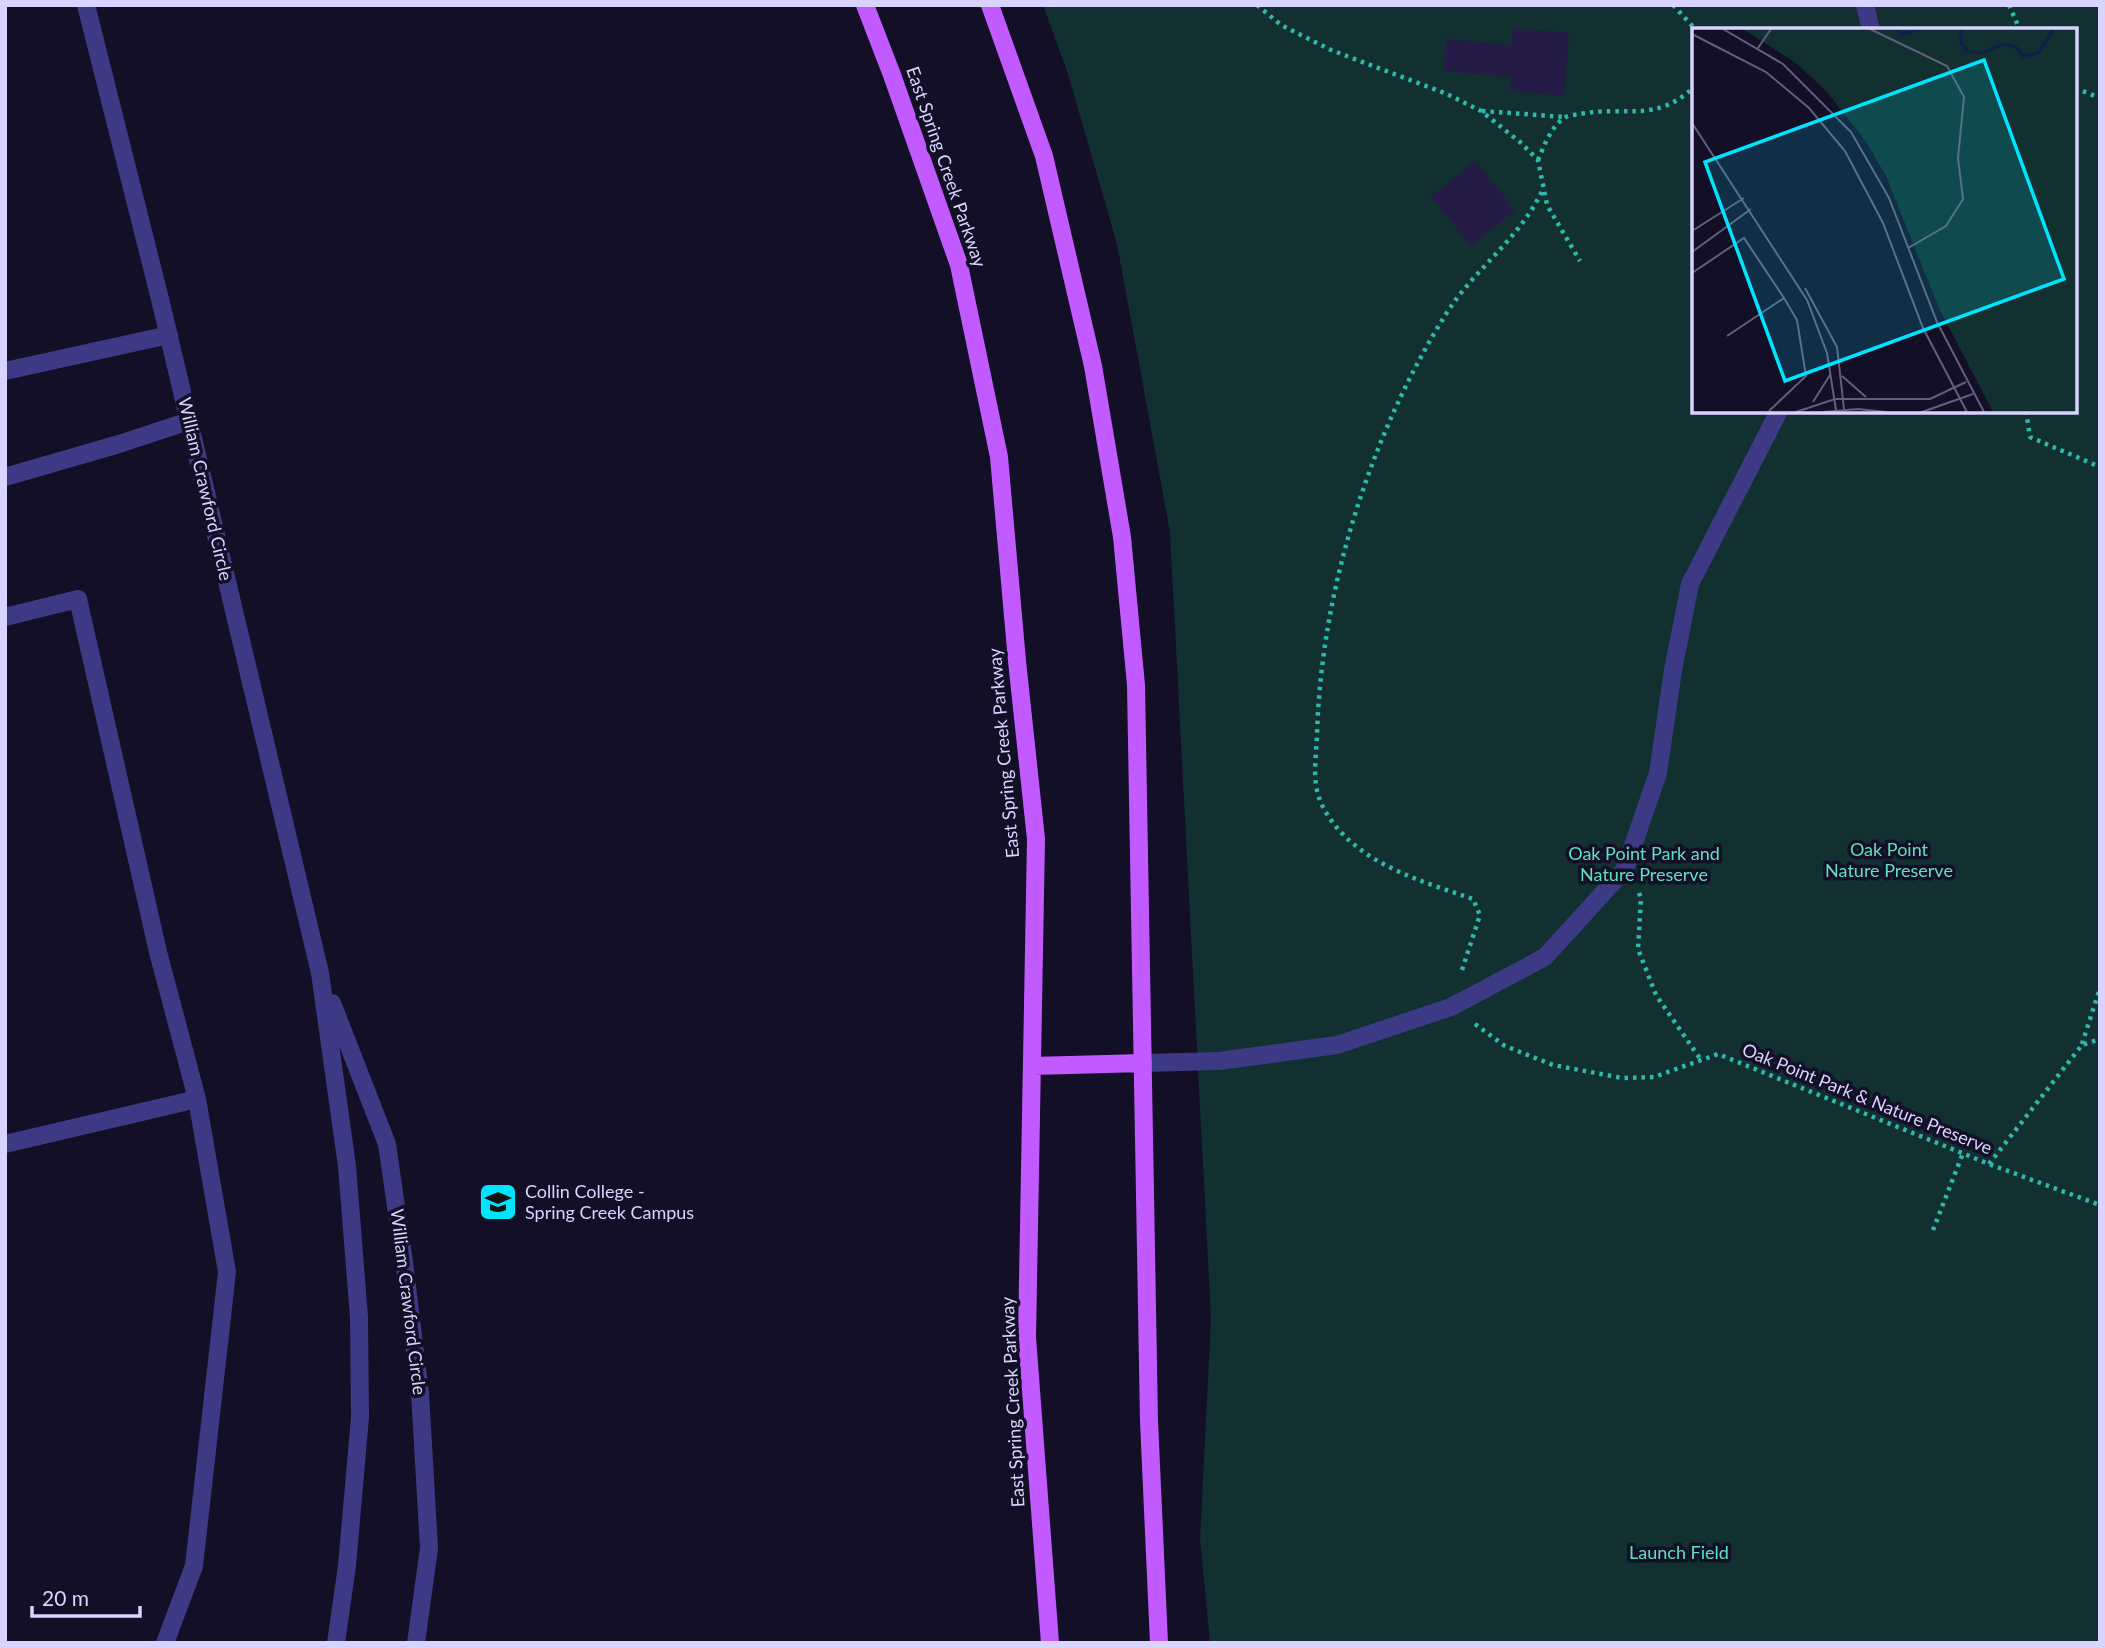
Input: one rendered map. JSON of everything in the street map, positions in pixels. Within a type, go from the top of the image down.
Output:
[{"type":"main road","name":"East Spring Creek Parkway","points":[[865,5],[959,264],[999,457],[1036,839],[1027,1337],[1050,1643]]},
{"type":"main road","points":[[990,5],[1044,156],[1093,366],[1122,537],[1136,685],[1149,1421],[1158,1643]]},
{"type":"main road","points":[[1032,1066],[1143,1063]]},
{"type":"lane","name":"William Crawford Circle","points":[[86,5],[169,335],[320,974],[347,1166],[359,1317],[360,1417],[347,1566],[336,1643]]},
{"type":"lane","points":[[1865,5],[1871,28]]},
{"type":"lane","points":[[5,371],[169,335]]},
{"type":"lane","points":[[1143,1063],[1219,1061],[1336,1045],[1451,1007],[1545,957],[1625,869],[1658,773],[1673,670],[1690,584],[1778,413]]},
{"type":"lane","points":[[5,477],[189,421]]},
{"type":"lane","points":[[5,617],[78,599],[158,952],[197,1099],[227,1272],[194,1566],[165,1643]]},
{"type":"lane","name":"William Crawford Circle","points":[[320,974],[387,1144],[404,1262],[420,1393],[429,1548],[416,1643]]},
{"type":"lane","points":[[5,1144],[197,1099]]},
{"type":"path","points":[[1256,5],[1281,25],[1331,50],[1447,94],[1481,111],[1538,160]]},
{"type":"path","points":[[1672,5],[1694,28]]},
{"type":"path","points":[[2009,5],[2019,28]]},
{"type":"path","points":[[1481,111],[1565,117],[1590,112],[1655,111],[1692,89]]},
{"type":"path","points":[[2077,89],[2100,99]]},
{"type":"path","points":[[1565,117],[1550,135],[1538,160],[1547,205],[1580,261]]},
{"type":"path","points":[[1451,1007],[1480,915],[1473,899],[1413,879],[1364,854],[1334,824],[1323,806],[1315,788],[1317,721],[1324,656],[1332,606],[1366,479],[1428,345],[1448,311],[1480,270],[1533,212],[1543,189]]},
{"type":"path","points":[[2026,413],[2030,437],[2100,467]]},
{"type":"path","points":[[1625,869],[1641,898],[1638,949],[1656,995],[1701,1060]]},
{"type":"path","points":[[1989,1164],[2082,1045],[2100,988]]},
{"type":"path","name":"Oak Point Park & Nature Preserve","points":[[1451,1007],[1505,1046],[1553,1065],[1622,1078],[1654,1077],[1718,1054],[1989,1164],[2100,1205]]},
{"type":"path","points":[[2082,1045],[2100,1039]]},
{"type":"path","points":[[1933,1230],[1963,1153]]},
{"type":"green space","name":"Oak Point Park and Nature Preserve","points":[[1043,5],[2100,5],[2100,1643],[1210,1643],[1200,1540],[1211,1318],[1170,532],[1117,244],[1068,74]]},
{"type":"building","points":[[1513,28],[1569,33],[1564,96],[1510,91],[1511,77],[1443,71],[1446,39],[1512,45]]},
{"type":"building","points":[[1475,161],[1515,210],[1471,246],[1431,197]]},
{"type":"place","name":"Collin College - Spring Creek Campus","points":[[498,1202]]},
{"type":"park label","name":"Oak Point Nature Preserve","points":[[1889,860]]},
{"type":"park label","name":"Launch Field","points":[[1679,1553]]}]
